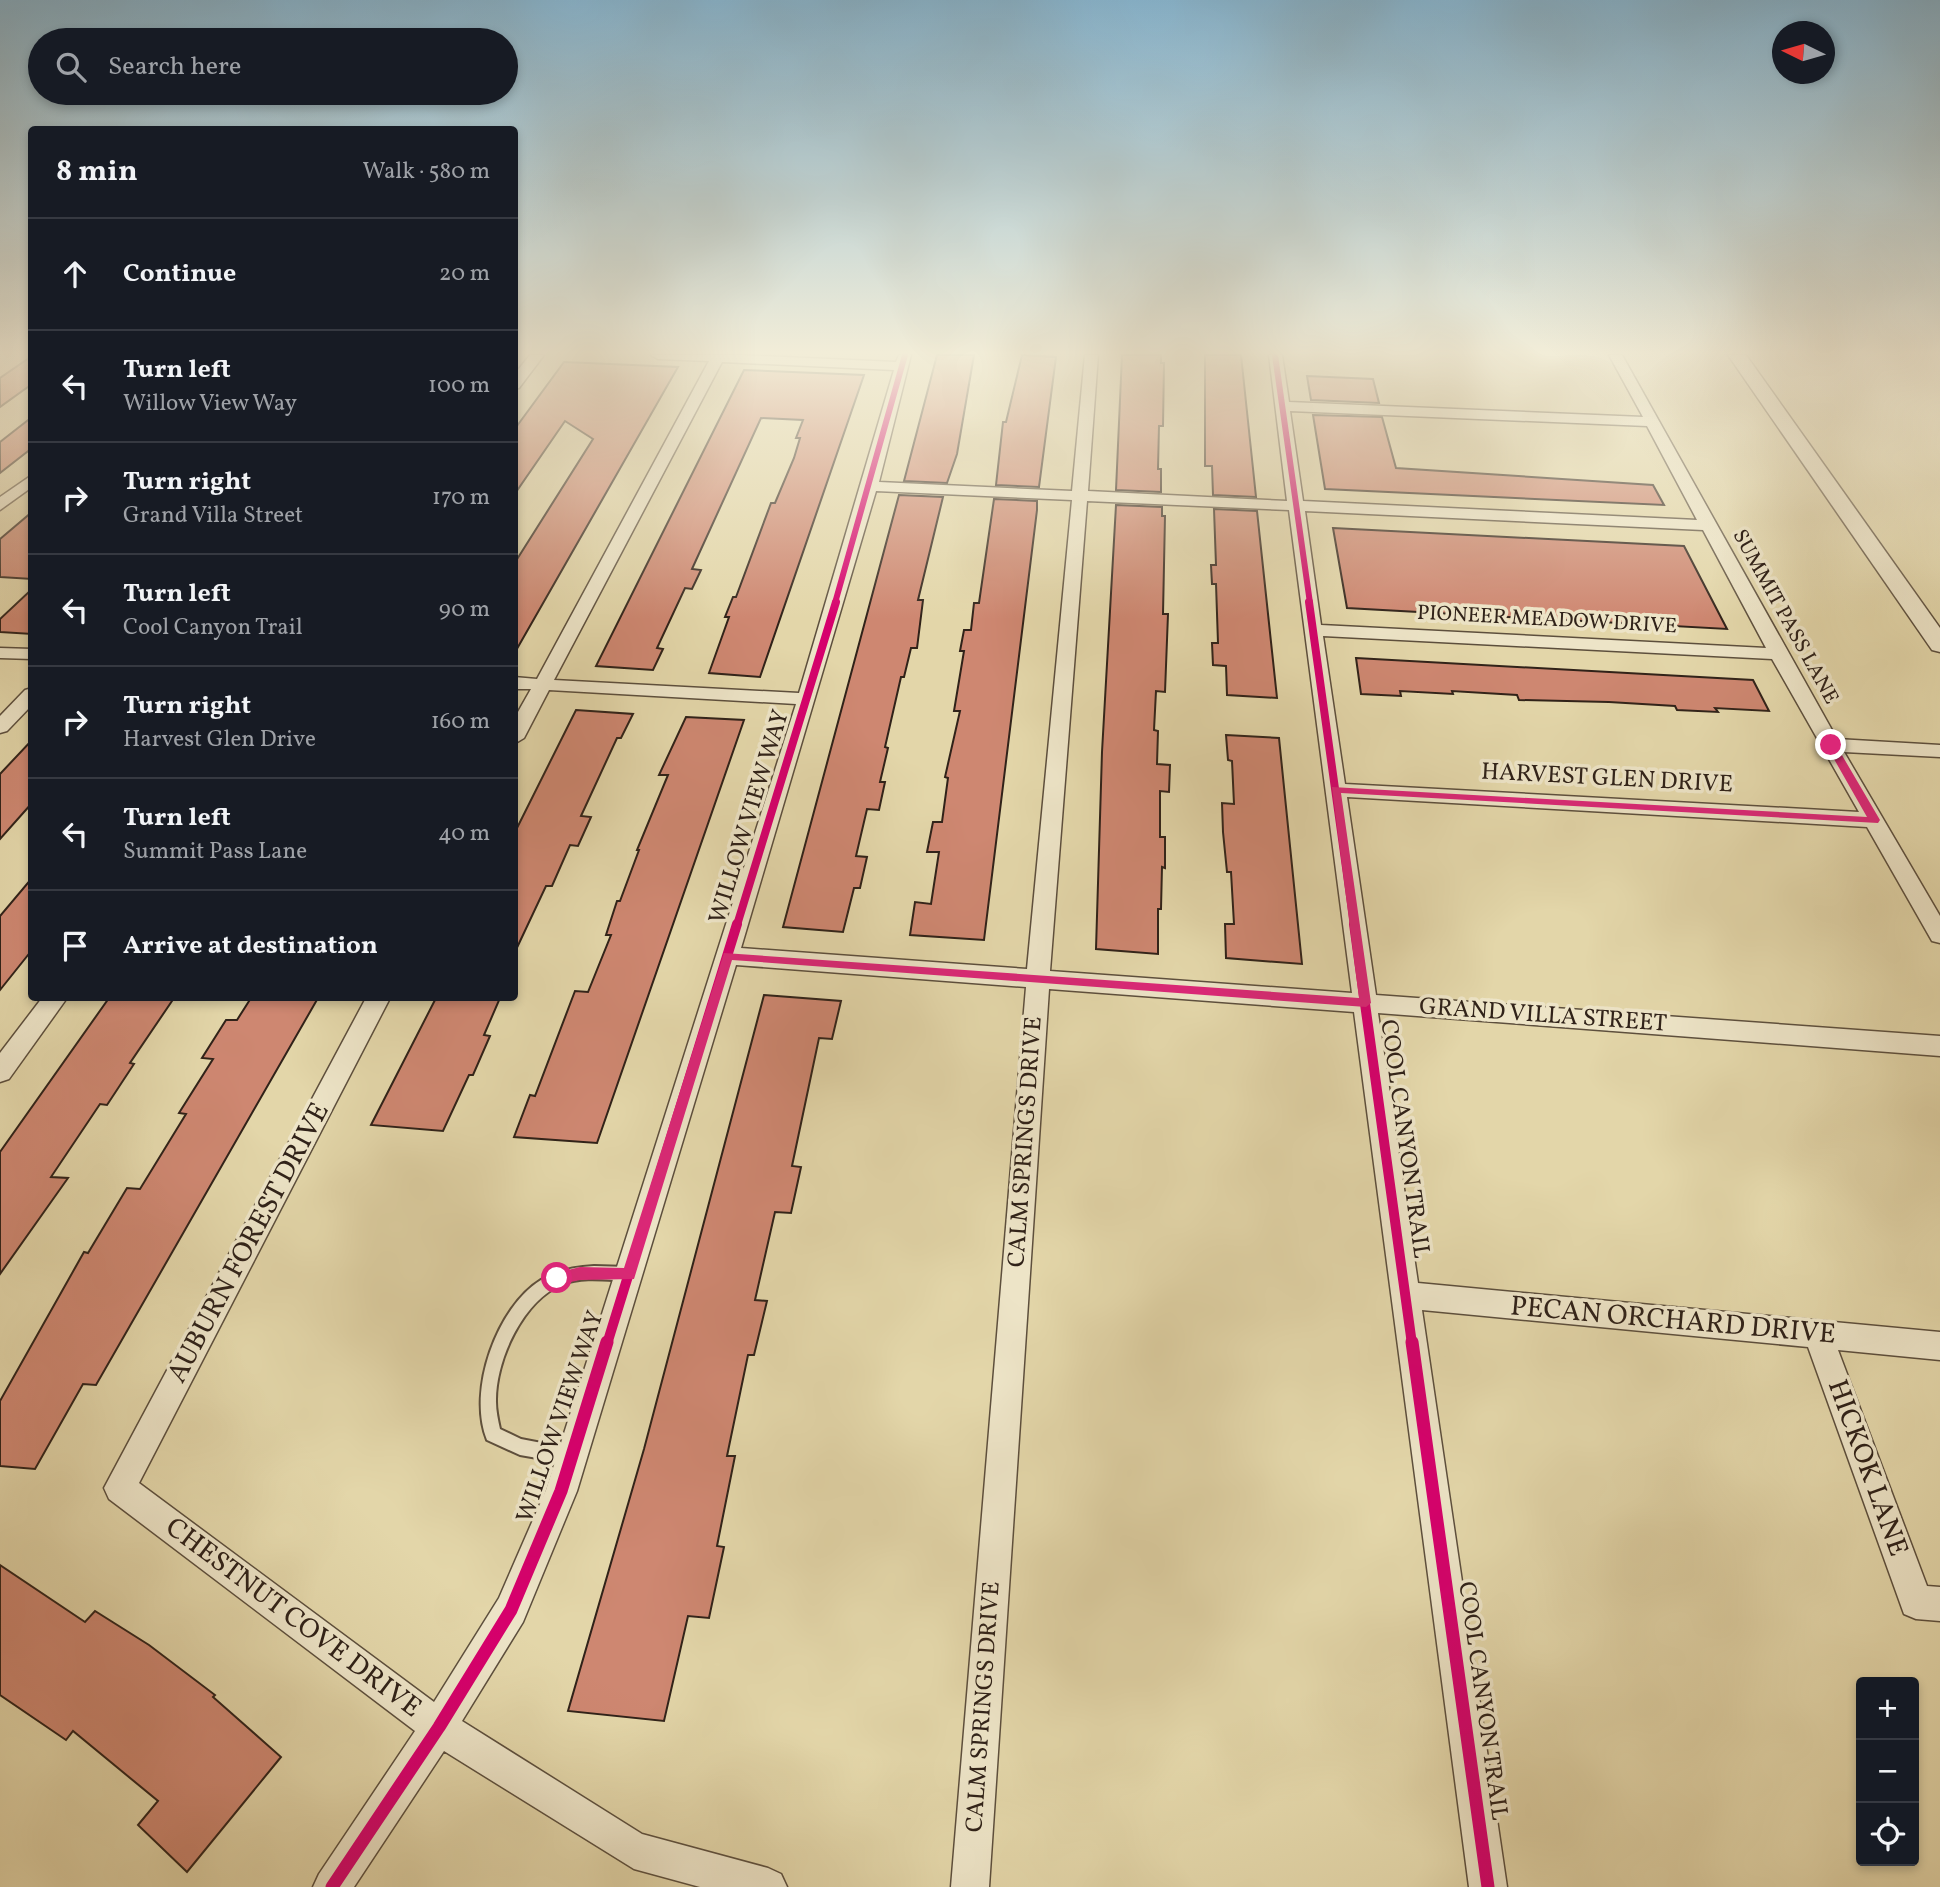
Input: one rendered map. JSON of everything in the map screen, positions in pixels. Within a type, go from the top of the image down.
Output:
[{"type":"street","points":[[518,731],[672,443]]},
{"type":"street","name":"WILLOW VIEW WAY","points":[[332,1887],[439,1727],[511,1609],[561,1491],[807,698],[881,443]]},
{"type":"street","name":"CALM SPRINGS DRIVE","points":[[970,1887],[1038,978],[1083,443]]},
{"type":"street","name":"COOL CANYON TRAIL","points":[[1287,443],[1489,1887]]},
{"type":"street","name":"SUMMIT PASS LANE","points":[[1664,443],[1778,654],[1940,935]]},
{"type":"street","points":[[1799,443],[1940,645]]},
{"type":"street","points":[[0,505],[28,482]]},
{"type":"street","points":[[870,486],[1708,525]]},
{"type":"street","name":"PIONEER MEADOW DRIVE","points":[[1313,630],[1778,654]]},
{"type":"street","points":[[0,653],[28,654]]},
{"type":"street","points":[[518,683],[807,698]]},
{"type":"street","points":[[0,727],[28,698]]},
{"type":"street","points":[[1831,745],[1940,751]]},
{"type":"street","name":"HARVEST GLEN DRIVE","points":[[1336,790],[1874,820]]},
{"type":"street","name":"GRAND VILLA STREET","points":[[728,956],[1940,1046]]},
{"type":"street","points":[[0,1072],[53,1001]]},
{"type":"street","name":"AUBURN FOREST DRIVE","points":[[120,1488],[376,1001]]},
{"type":"street","name":"PECAN ORCHARD DRIVE","points":[[1406,1296],[1940,1346]]},
{"type":"street","name":"HICKOK LANE","points":[[1818,1334],[1928,1603]]},
{"type":"street","name":"CHESTNUT COVE DRIVE","points":[[120,1488],[439,1727],[634,1850],[768,1887]]},
{"type":"lane","points":[[572,1456],[520,1447],[493,1434],[488,1398],[492,1368],[518,1310],[557,1278],[580,1273],[629,1274]]},
{"type":"building","points":[[0,443],[28,443],[28,451],[0,473]]},
{"type":"building","points":[[518,443],[550,443],[518,489]]},
{"type":"building","points":[[590,443],[635,443],[518,647],[518,558]]},
{"type":"building","points":[[707,443],[750,443],[692,569],[701,570],[692,589],[685,588],[657,648],[663,649],[653,670],[596,666]]},
{"type":"building","points":[[798,443],[841,443],[760,677],[709,673],[729,617],[725,617],[733,597],[736,597],[771,503],[775,503]]},
{"type":"building","points":[[914,443],[959,443],[947,483],[904,481]]},
{"type":"building","points":[[1001,443],[1045,443],[1039,487],[996,485]]},
{"type":"building","points":[[1118,443],[1159,443],[1161,492],[1116,490]]},
{"type":"building","points":[[1205,443],[1250,443],[1256,497],[1213,495],[1212,466],[1205,466]]},
{"type":"building","points":[[1318,443],[1389,443],[1396,468],[1653,485],[1664,505],[1325,489]]},
{"type":"building","points":[[899,495],[943,497],[918,600],[923,600],[917,648],[911,648],[904,677],[901,677],[885,747],[888,748],[880,782],[885,782],[879,810],[867,809],[856,856],[867,857],[860,888],[854,888],[843,932],[783,927]]},
{"type":"building","points":[[994,499],[1037,501],[1037,510],[984,940],[910,935],[915,902],[931,904],[939,852],[927,852],[933,822],[942,822],[948,778],[945,777],[960,711],[954,711],[964,651],[960,651],[964,630],[971,630],[974,603],[979,603]]},
{"type":"building","points":[[1116,505],[1162,507],[1162,516],[1165,516],[1163,614],[1168,614],[1165,692],[1156,691],[1154,730],[1158,731],[1157,764],[1170,765],[1169,792],[1160,791],[1160,837],[1165,837],[1165,868],[1162,867],[1161,909],[1158,909],[1158,954],[1096,949],[1102,752]]},
{"type":"building","points":[[1214,509],[1257,511],[1277,698],[1227,695],[1226,666],[1213,665],[1212,643],[1218,643],[1216,584],[1212,584],[1211,565],[1216,565]]},
{"type":"building","points":[[28,515],[28,579],[0,577],[0,539]]},
{"type":"building","points":[[1333,528],[1684,546],[1727,629],[1347,608]]},
{"type":"building","points":[[28,593],[28,634],[0,632],[0,619]]},
{"type":"building","points":[[1356,658],[1753,680],[1769,711],[1715,708],[1718,712],[1677,710],[1675,706],[1519,700],[1517,695],[1452,691],[1453,694],[1400,691],[1401,696],[1361,694]]},
{"type":"building","points":[[576,710],[633,714],[621,738],[617,738],[581,816],[591,817],[578,846],[570,845],[552,886],[546,886],[518,946],[518,826]]},
{"type":"building","points":[[686,717],[744,720],[597,1143],[514,1137],[530,1095],[535,1096],[575,991],[588,992],[611,935],[606,935],[617,901],[620,901],[637,850],[668,775],[659,775]]},
{"type":"building","points":[[1226,735],[1279,738],[1302,964],[1226,958],[1225,924],[1234,924],[1231,872],[1227,872],[1222,803],[1234,804],[1232,761],[1228,760]]},
{"type":"building","points":[[28,744],[28,808],[0,839],[0,774]]},
{"type":"building","points":[[28,883],[28,955],[0,990],[0,916]]},
{"type":"building","points":[[764,995],[841,1001],[832,1039],[819,1038],[792,1166],[801,1167],[791,1213],[775,1212],[755,1300],[767,1301],[754,1355],[748,1355],[727,1456],[735,1456],[717,1546],[724,1547],[709,1618],[688,1616],[664,1721],[568,1711],[644,1449]]},
{"type":"building","points":[[107,1001],[172,1001],[130,1063],[134,1064],[107,1105],[100,1104],[51,1177],[68,1178],[0,1274],[0,1152]]},
{"type":"building","points":[[249,1001],[316,1001],[96,1385],[83,1384],[35,1469],[0,1466],[0,1401],[84,1252],[88,1253],[127,1188],[140,1189],[186,1114],[179,1113],[213,1059],[202,1058],[226,1020],[237,1020]]},
{"type":"building","points":[[434,1001],[499,1001],[484,1035],[490,1036],[443,1131],[371,1125]]},
{"type":"building","points":[[0,1565],[85,1622],[95,1611],[149,1645],[215,1695],[213,1697],[281,1757],[187,1872],[138,1825],[158,1801],[73,1731],[66,1740],[0,1695]]},
{"type":"cycle path","points":[[332,1887],[439,1727],[511,1610],[561,1491],[807,699],[881,443]]},
{"type":"cycle path","points":[[1287,443],[1488,1887]]},
{"type":"route","points":[[557,1278],[580,1273],[629,1274],[728,956],[1366,1003],[1336,790],[1874,820],[1831,745]]}]
